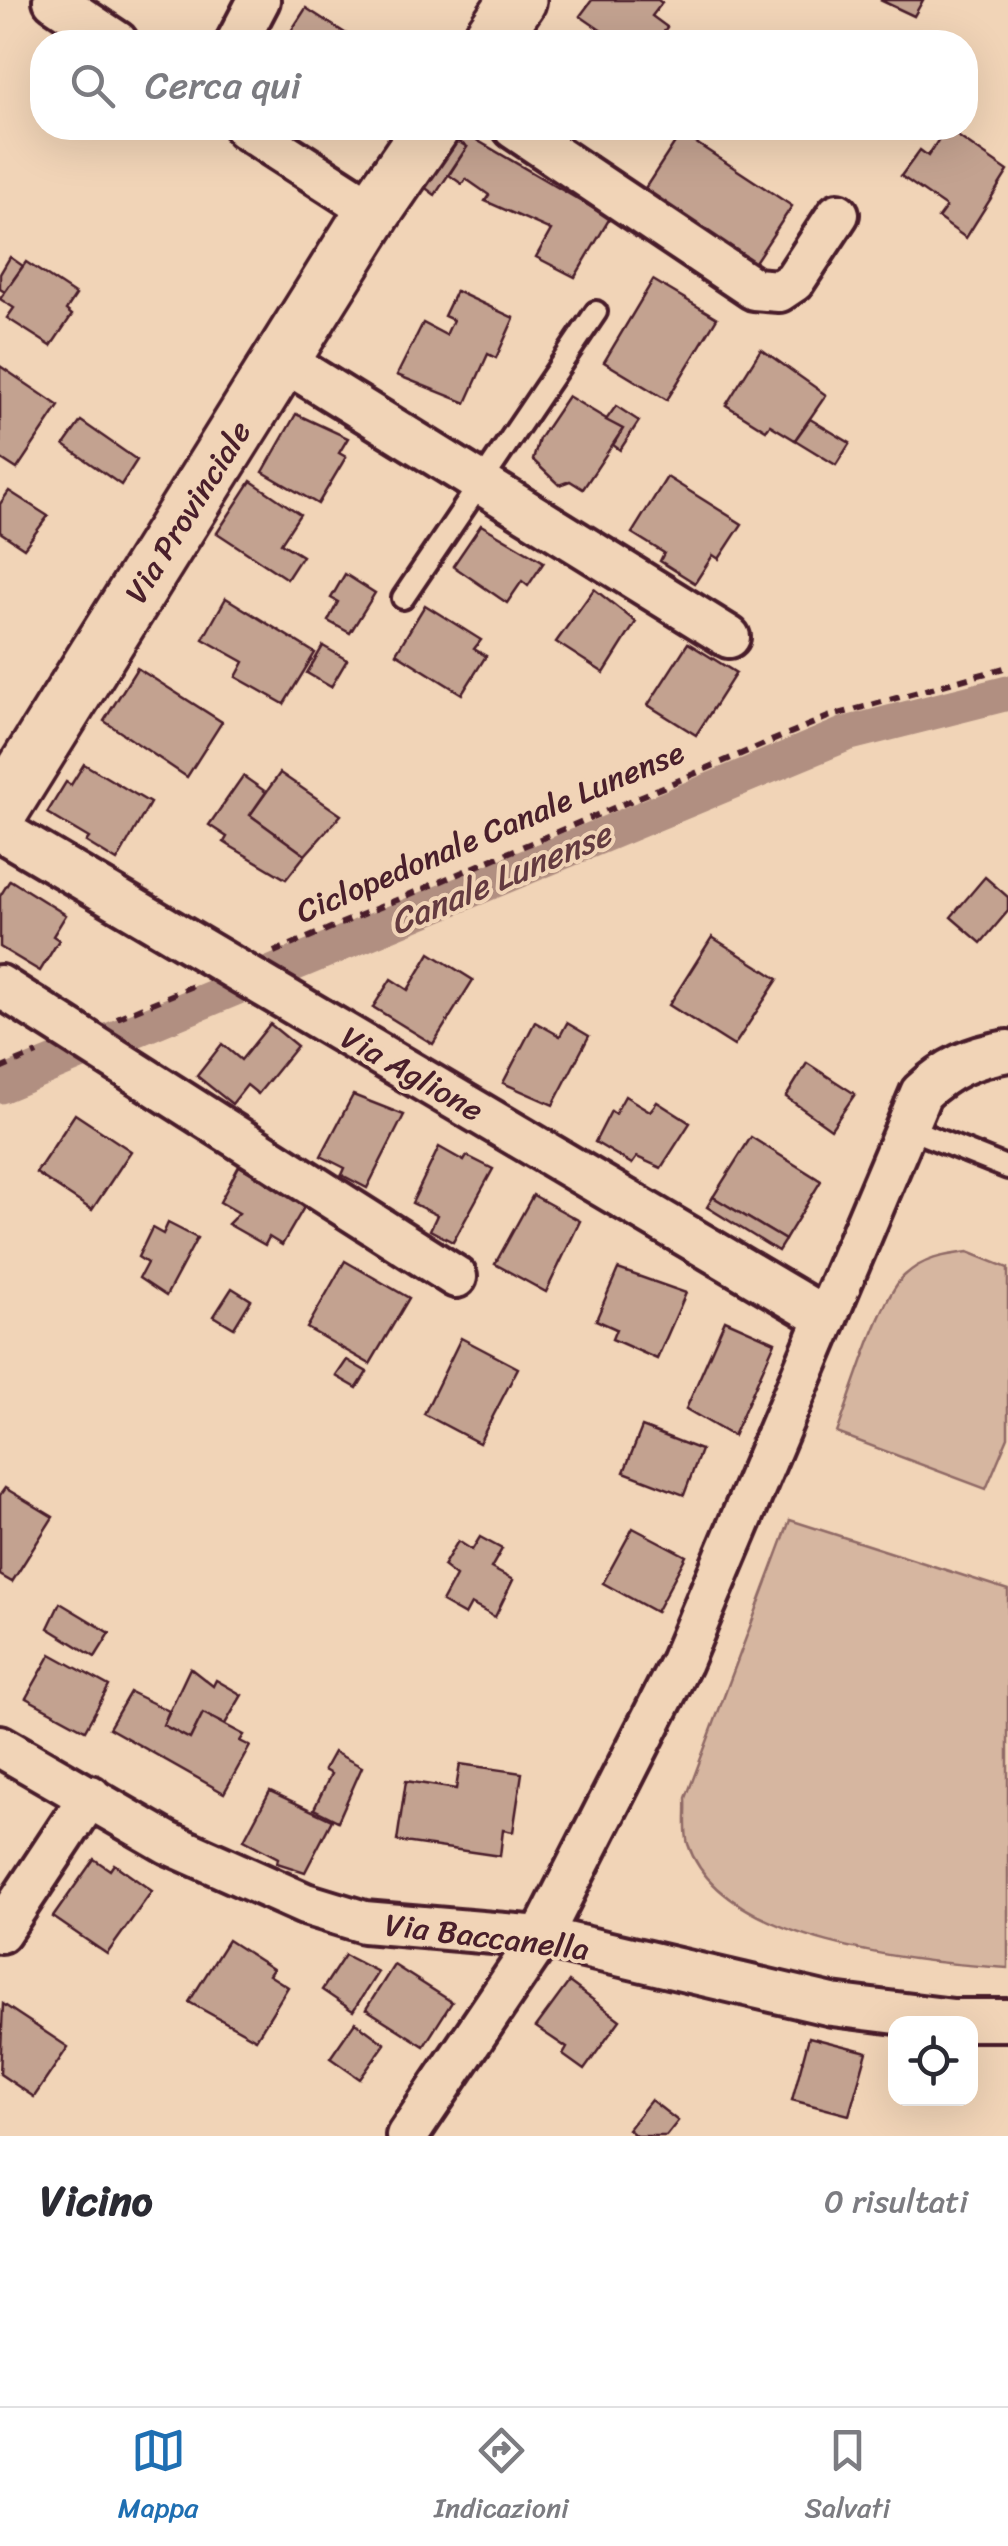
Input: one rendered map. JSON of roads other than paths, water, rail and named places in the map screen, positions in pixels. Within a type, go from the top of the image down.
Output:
[{"type":"street","points":[[54,0],[99,30]]},
{"type":"street","points":[[243,30],[259,0]]},
{"type":"street","points":[[497,30],[518,0]]},
{"type":"street","points":[[264,140],[374,211]]},
{"type":"street","name":"Via Provinciale","points":[[0,811],[374,211],[423,140]]},
{"type":"street","points":[[532,140],[754,289],[779,290],[794,282],[838,214]]},
{"type":"street","points":[[284,361],[729,637]]},
{"type":"street","name":"Via Aglione","points":[[0,830],[824,1317]]},
{"type":"street","points":[[0,986],[456,1277]]},
{"type":"street","points":[[407,2136],[540,1938],[680,1662],[921,1093],[942,1073],[966,1060],[1008,1050]]},
{"type":"street","name":"Via Baccanella","points":[[0,1746],[168,1843],[305,1904],[364,1922],[540,1938],[832,2005],[953,2020],[1008,2020]]},
{"type":"street","points":[[0,1932],[90,1796]]},
{"type":"lane","points":[[403,598],[596,312]]},
{"type":"lane","points":[[905,1127],[1008,1168]]},
{"type":"waterway","name":"Canale Lunense","points":[[0,1086],[846,734],[1008,693]]}]
